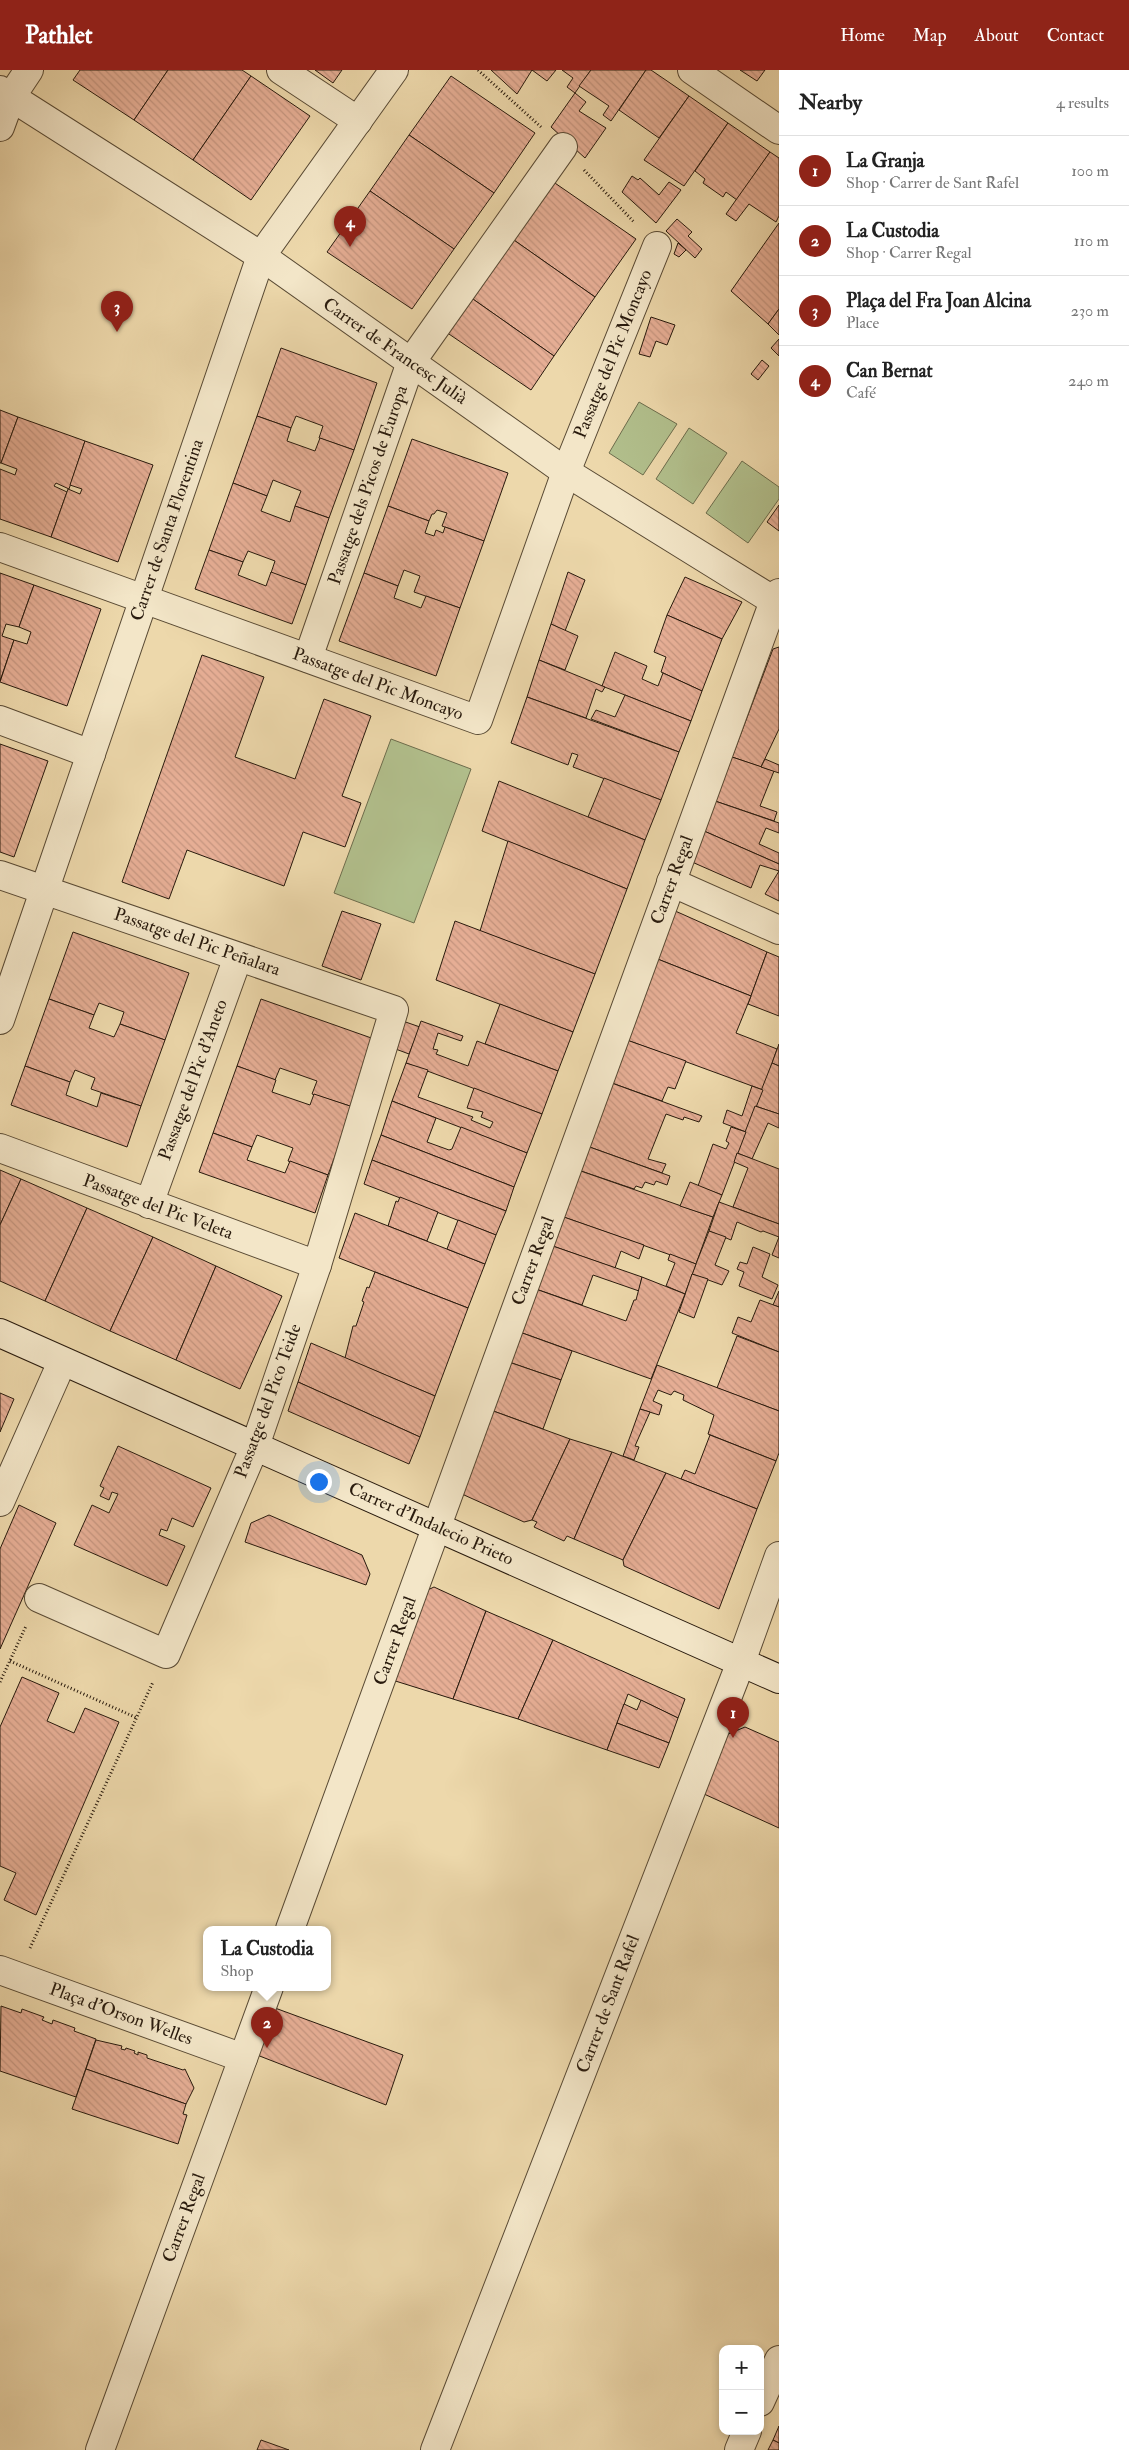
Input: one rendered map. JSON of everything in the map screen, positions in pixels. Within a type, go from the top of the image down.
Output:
[{"type":"street","points":[[0,127],[5,93],[29,70]]},
{"type":"street","points":[[281,70],[358,121]]},
{"type":"street","name":"Carrer de Santa Florentina","points":[[0,1020],[261,256],[394,70]]},
{"type":"street","points":[[692,70],[775,118]]},
{"type":"street","name":"Carrer de Francesc Julià","points":[[5,93],[261,256],[566,472],[777,599]]},
{"type":"street","name":"Passatge dels Picos de Europa","points":[[308,658],[411,362],[563,148]]},
{"type":"street","name":"Passatge del Pic Moncayo","points":[[0,547],[478,720],[566,472],[656,246]]},
{"type":"street","name":"Carrer Regal","points":[[291,1926],[671,882],[777,599]]},
{"type":"street","points":[[0,720],[91,754]]},
{"type":"street","name":"Passatge del Pic Peñalara","points":[[0,875],[394,1010]]},
{"type":"street","points":[[671,882],[779,930]]},
{"type":"street","name":"Passatge del Pic d'Aneto","points":[[149,1204],[238,956]]},
{"type":"street","name":"Passatge del Pico Teide","points":[[166,1654],[255,1446],[317,1265],[394,1010]]},
{"type":"street","name":"Passatge del Pic Veleta","points":[[0,1148],[317,1265]]},
{"type":"street","name":"Carrer d'Indalecio Prieto","points":[[0,1333],[779,1679]]},
{"type":"street","points":[[0,1502],[62,1362]]},
{"type":"street","name":"Carrer de Sant Rafel","points":[[435,2450],[741,1662],[779,1556]]},
{"type":"street","points":[[39,1598],[166,1654]]},
{"type":"street","name":"Plaça d'Orson Welles","points":[[9,1973],[243,2058]]},
{"type":"street","name":"Carrer Regal","points":[[100,2450],[268,1991]]},
{"type":"street","points":[[764,2393],[779,2360]]},
{"type":"street","points":[[739,2450],[745,2435]]},
{"type":"path","points":[[0,1682],[39,1598]]},
{"type":"path","points":[[9,1973],[137,1718],[166,1654]]},
{"type":"path","points":[[10,1661],[137,1718]]},
{"type":"green space","points":[[639,402],[677,424],[643,475],[609,453]]},
{"type":"green space","points":[[689,428],[727,453],[693,504],[656,479]]},
{"type":"green space","points":[[742,461],[779,487],[779,499],[748,543],[706,513]]},
{"type":"green space","points":[[391,739],[471,769],[414,923],[334,893]]},
{"type":"building","points":[[80,70],[168,70],[134,120],[73,80]]},
{"type":"building","points":[[168,70],[242,70],[251,76],[193,160],[134,120]]},
{"type":"building","points":[[315,70],[342,70],[333,83]]},
{"type":"building","points":[[491,70],[532,70],[517,94]]},
{"type":"building","points":[[532,70],[556,70],[547,81]]},
{"type":"building","points":[[562,70],[591,70],[575,93],[567,87],[573,78]]},
{"type":"building","points":[[591,70],[646,70],[611,121],[603,115],[609,106],[579,86]]},
{"type":"building","points":[[646,70],[651,70],[689,96],[659,138],[619,110]]},
{"type":"building","points":[[740,70],[765,70],[757,81]]},
{"type":"building","points":[[251,76],[310,116],[251,200],[193,160]]},
{"type":"building","points":[[451,76],[535,133],[494,193],[409,135]]},
{"type":"building","points":[[575,93],[586,102],[579,111],[606,128],[585,158],[551,127]]},
{"type":"building","points":[[689,96],[728,123],[684,186],[644,160]]},
{"type":"building","points":[[728,123],[770,152],[737,200],[726,192],[723,197],[703,183],[705,179],[695,171]]},
{"type":"building","points":[[409,135],[494,193],[454,249],[370,191]]},
{"type":"building","points":[[770,152],[779,158],[779,216],[776,222],[749,204],[736,221],[726,214]]},
{"type":"building","points":[[632,176],[638,180],[640,178],[659,195],[669,182],[681,190],[656,223],[622,192]]},
{"type":"building","points":[[552,181],[636,239],[595,297],[511,238]]},
{"type":"building","points":[[370,191],[454,249],[412,309],[327,252]]},
{"type":"building","points":[[677,219],[692,232],[688,236],[702,249],[695,258],[666,231]]},
{"type":"building","points":[[779,223],[779,309],[768,324],[731,291]]},
{"type":"building","points":[[511,238],[595,297],[554,356],[470,297]]},
{"type":"building","points":[[678,243],[686,250],[679,257],[674,254]]},
{"type":"building","points":[[470,297],[554,356],[531,390],[446,332]]},
{"type":"building","points":[[779,309],[779,335],[768,324]]},
{"type":"building","points":[[651,317],[675,325],[667,345],[656,341],[650,357],[639,354]]},
{"type":"building","points":[[779,339],[779,356],[771,348]]},
{"type":"building","points":[[281,348],[377,383],[354,450],[319,438],[323,426],[296,416],[291,428],[257,416]]},
{"type":"building","points":[[762,360],[769,366],[758,380],[751,374]]},
{"type":"building","points":[[0,410],[18,417],[1,463],[0,463]]},
{"type":"building","points":[[257,416],[291,428],[287,441],[315,451],[320,438],[354,450],[329,518],[295,506],[301,491],[273,480],[267,496],[233,483]]},
{"type":"building","points":[[18,417],[85,441],[69,489],[56,483],[54,486],[67,492],[51,537],[0,519],[0,469],[15,475],[17,469],[1,463]]},
{"type":"building","points":[[412,439],[508,473],[484,541],[442,526],[447,513],[437,510],[432,514],[429,521],[388,506]]},
{"type":"building","points":[[85,441],[153,465],[118,562],[51,537],[68,489],[80,494],[82,489],[70,485]]},
{"type":"building","points":[[233,483],[267,496],[261,511],[290,522],[295,506],[329,518],[306,585],[271,573],[275,561],[248,551],[243,562],[209,550]]},
{"type":"building","points":[[779,505],[779,531],[767,522]]},
{"type":"building","points":[[388,506],[429,521],[425,533],[434,536],[436,530],[443,533],[445,527],[484,541],[460,608],[414,592],[420,576],[404,570],[398,586],[364,573]]},
{"type":"building","points":[[209,550],[243,562],[238,575],[266,586],[271,572],[306,585],[292,624],[195,589]]},
{"type":"building","points":[[568,572],[585,580],[565,631],[551,624]]},
{"type":"building","points":[[0,573],[34,585],[19,627],[6,624],[2,636],[14,640],[0,681]]},
{"type":"building","points":[[364,573],[398,586],[394,598],[421,608],[426,596],[460,608],[436,676],[339,641]]},
{"type":"building","points":[[685,577],[742,602],[722,639],[667,615]]},
{"type":"building","points":[[34,585],[101,609],[67,706],[0,682],[14,640],[27,644],[31,632],[19,627]]},
{"type":"building","points":[[667,615],[722,639],[702,691],[661,672],[666,657],[654,652]]},
{"type":"building","points":[[551,624],[578,636],[565,670],[539,660]]},
{"type":"building","points":[[779,647],[779,729],[761,767],[732,757],[773,649]]},
{"type":"building","points":[[615,652],[647,666],[642,679],[658,686],[663,673],[702,691],[691,721],[602,686]]},
{"type":"building","points":[[202,655],[264,677],[235,757],[295,779],[324,699],[371,716],[342,796],[361,803],[345,847],[303,832],[284,886],[187,850],[169,899],[122,882]]},
{"type":"building","points":[[539,660],[605,687],[602,692],[596,689],[586,718],[527,697]]},
{"type":"building","points":[[625,695],[691,721],[679,752],[591,719],[596,710],[615,717]]},
{"type":"building","points":[[527,697],[679,752],[661,800],[573,767],[578,755],[572,753],[568,765],[511,743]]},
{"type":"building","points":[[0,744],[48,761],[14,857],[0,852]]},
{"type":"building","points":[[732,757],[774,771],[760,806],[777,812],[774,821],[715,801]]},
{"type":"building","points":[[765,759],[779,765],[779,773],[761,767]]},
{"type":"building","points":[[604,778],[661,800],[645,840],[588,817]]},
{"type":"building","points":[[499,781],[645,840],[627,889],[482,831]]},
{"type":"building","points":[[715,801],[779,823],[779,833],[766,828],[759,844],[779,853],[779,864],[704,831]]},
{"type":"building","points":[[704,831],[779,864],[779,871],[760,865],[751,888],[692,862]]},
{"type":"building","points":[[508,841],[627,889],[595,974],[480,931]]},
{"type":"building","points":[[779,871],[779,901],[765,894]]},
{"type":"building","points":[[673,910],[767,952],[751,996],[655,958]]},
{"type":"building","points":[[342,911],[381,924],[361,980],[322,966]]},
{"type":"building","points":[[455,921],[595,974],[573,1032],[436,980]]},
{"type":"building","points":[[73,932],[189,973],[165,1040],[120,1024],[124,1012],[99,1003],[94,1015],[49,999]]},
{"type":"building","points":[[767,952],[779,957],[779,1016],[748,1004]]},
{"type":"building","points":[[655,958],[751,996],[736,1033],[777,1049],[763,1090],[624,1039]]},
{"type":"building","points":[[49,999],[94,1015],[89,1028],[114,1037],[120,1024],[165,1040],[141,1106],[91,1089],[95,1078],[75,1070],[70,1082],[25,1066]]},
{"type":"building","points":[[261,999],[377,1040],[353,1107],[312,1094],[317,1081],[280,1068],[275,1080],[237,1066]]},
{"type":"building","points":[[500,1004],[573,1032],[558,1071],[485,1044]]},
{"type":"building","points":[[394,1018],[420,1027],[409,1054],[385,1045]]},
{"type":"building","points":[[421,1021],[463,1036],[461,1041],[438,1033],[433,1049],[438,1050],[436,1054],[468,1066],[477,1041],[558,1071],[542,1114],[406,1063]]},
{"type":"building","points":[[624,1039],[686,1061],[675,1089],[668,1087],[662,1101],[609,1082]]},
{"type":"building","points":[[779,1044],[779,1066],[772,1063]]},
{"type":"building","points":[[406,1063],[428,1070],[418,1097],[473,1117],[471,1120],[490,1128],[493,1122],[481,1117],[483,1112],[467,1108],[474,1088],[542,1114],[527,1153],[392,1101]]},
{"type":"building","points":[[772,1063],[779,1066],[779,1114],[755,1106]]},
{"type":"building","points":[[25,1066],[70,1082],[66,1095],[97,1107],[101,1093],[141,1106],[127,1147],[11,1105]]},
{"type":"building","points":[[237,1066],[276,1080],[272,1092],[310,1105],[314,1094],[353,1107],[328,1175],[288,1161],[293,1148],[257,1135],[252,1147],[213,1133]]},
{"type":"building","points":[[609,1082],[702,1116],[699,1122],[684,1117],[683,1120],[666,1114],[648,1159],[666,1164],[662,1173],[584,1145]]},
{"type":"building","points":[[752,1086],[763,1090],[746,1132],[723,1123],[727,1110],[742,1116]]},
{"type":"building","points":[[392,1101],[436,1118],[427,1142],[449,1150],[452,1149],[461,1127],[527,1153],[514,1187],[381,1135]]},
{"type":"building","points":[[755,1106],[779,1114],[779,1128],[768,1123],[752,1159],[737,1153]]},
{"type":"building","points":[[731,1127],[746,1132],[722,1195],[698,1186],[713,1144],[726,1149],[729,1143],[726,1141]]},
{"type":"building","points":[[213,1133],[252,1147],[247,1160],[285,1173],[290,1161],[328,1175],[315,1213],[199,1172]]},
{"type":"building","points":[[381,1135],[514,1187],[506,1211],[372,1160]]},
{"type":"building","points":[[584,1145],[670,1176],[667,1185],[656,1181],[654,1185],[645,1182],[642,1188],[636,1186],[634,1189],[575,1169]]},
{"type":"building","points":[[737,1153],[779,1169],[779,1224],[733,1207],[748,1168],[734,1162]]},
{"type":"building","points":[[372,1160],[506,1211],[496,1235],[364,1184]]},
{"type":"building","points":[[575,1169],[713,1217],[696,1264],[558,1215]]},
{"type":"building","points":[[0,1170],[21,1179],[0,1225]]},
{"type":"building","points":[[21,1179],[87,1208],[45,1301],[0,1281],[0,1225]]},
{"type":"building","points":[[690,1182],[722,1195],[713,1217],[680,1206]]},
{"type":"building","points":[[400,1197],[438,1212],[427,1241],[388,1226],[396,1201],[398,1202]]},
{"type":"building","points":[[719,1202],[779,1224],[779,1237],[737,1222],[731,1240],[709,1231]]},
{"type":"building","points":[[87,1208],[153,1237],[110,1331],[45,1301]]},
{"type":"building","points":[[355,1213],[485,1264],[468,1308],[339,1258]]},
{"type":"building","points":[[558,1215],[644,1245],[639,1259],[621,1251],[615,1268],[547,1244]]},
{"type":"building","points":[[458,1220],[496,1235],[485,1264],[447,1249]]},
{"type":"building","points":[[709,1231],[726,1237],[715,1265],[729,1271],[722,1285],[692,1274]]},
{"type":"building","points":[[153,1237],[216,1266],[176,1360],[110,1331]]},
{"type":"building","points":[[779,1237],[779,1258],[772,1255]]},
{"type":"building","points":[[547,1244],[642,1277],[639,1291],[593,1275],[582,1305],[530,1287]]},
{"type":"building","points":[[753,1247],[770,1254],[762,1277],[778,1285],[772,1299],[739,1286],[744,1272],[737,1269],[740,1262],[747,1264]]},
{"type":"building","points":[[670,1254],[696,1264],[685,1294],[666,1286],[675,1263],[668,1260]]},
{"type":"building","points":[[216,1266],[282,1296],[240,1389],[176,1360]]},
{"type":"building","points":[[375,1272],[468,1308],[435,1396],[345,1358],[353,1326],[356,1326],[364,1302],[362,1301]]},
{"type":"building","points":[[692,1274],[708,1279],[694,1318],[679,1312]]},
{"type":"building","points":[[642,1277],[685,1294],[651,1379],[514,1330],[530,1287],[626,1321],[634,1300],[636,1300]]},
{"type":"building","points":[[779,1291],[779,1307],[773,1305]]},
{"type":"building","points":[[760,1300],[779,1307],[779,1352],[732,1333],[738,1317],[751,1322]]},
{"type":"building","points":[[514,1330],[572,1351],[561,1380],[503,1360]]},
{"type":"building","points":[[737,1336],[779,1352],[779,1411],[717,1388]]},
{"type":"building","points":[[311,1343],[435,1396],[420,1437],[298,1382]]},
{"type":"building","points":[[503,1360],[561,1380],[543,1429],[485,1408]]},
{"type":"building","points":[[657,1365],[779,1411],[779,1453],[776,1461],[708,1434],[714,1415],[683,1400],[684,1395],[674,1391],[671,1395],[658,1390],[653,1401],[662,1405],[659,1415],[640,1409]]},
{"type":"building","points":[[298,1382],[420,1437],[409,1464],[288,1411]]},
{"type":"building","points":[[0,1393],[14,1399],[0,1432]]},
{"type":"building","points":[[485,1408],[570,1439],[532,1520],[524,1522],[453,1490]]},
{"type":"building","points":[[640,1409],[650,1412],[635,1446],[639,1447],[634,1460],[623,1456]]},
{"type":"building","points":[[710,1435],[776,1461],[757,1509],[681,1479],[685,1470],[695,1474]]},
{"type":"building","points":[[570,1439],[612,1452],[574,1539],[567,1536],[564,1541],[534,1527],[537,1522],[532,1520]]},
{"type":"building","points":[[118,1446],[211,1488],[193,1527],[172,1518],[167,1531],[161,1529],[159,1535],[185,1546],[167,1586],[74,1545],[92,1505],[109,1513],[118,1494],[112,1492],[109,1500],[100,1496],[104,1488],[100,1486]]},
{"type":"building","points":[[612,1452],[666,1473],[623,1560],[574,1539]]},
{"type":"building","points":[[666,1473],[757,1509],[719,1609],[624,1566],[623,1560]]},
{"type":"building","points":[[19,1505],[56,1523],[0,1649],[0,1549]]},
{"type":"building","points":[[269,1515],[362,1555],[370,1574],[366,1585],[245,1542],[251,1523]]},
{"type":"building","points":[[434,1587],[486,1611],[453,1699],[389,1679],[415,1596]]},
{"type":"building","points":[[486,1611],[553,1640],[518,1719],[453,1699]]},
{"type":"building","points":[[553,1640],[685,1699],[678,1718],[628,1694],[607,1750],[518,1719]]},
{"type":"building","points":[[22,1677],[59,1693],[47,1721],[74,1733],[85,1708],[119,1722],[36,1915],[4,1900],[16,1873],[0,1866],[0,1727]]},
{"type":"building","points":[[641,1700],[678,1718],[669,1743],[617,1723],[624,1704],[637,1710]]},
{"type":"building","points":[[617,1723],[669,1743],[659,1768],[607,1750]]},
{"type":"building","points":[[745,1727],[779,1742],[779,1828],[704,1794],[726,1735]]},
{"type":"building","points":[[1,2006],[21,2013],[22,2009],[44,2017],[42,2020],[52,2024],[53,2020],[75,2028],[74,2031],[96,2039],[76,2097],[0,2071]]},
{"type":"building","points":[[275,2008],[403,2055],[386,2105],[257,2055]]},
{"type":"building","points":[[96,2040],[122,2046],[121,2049],[125,2050],[126,2048],[135,2051],[134,2053],[138,2055],[138,2052],[147,2055],[147,2058],[183,2070],[185,2069],[194,2088],[186,2104],[86,2069]]},
{"type":"building","points":[[86,2069],[186,2104],[183,2114],[187,2115],[178,2144],[72,2109]]},
{"type":"building","points":[[779,2426],[779,2443],[773,2440]]},
{"type":"building","points":[[261,2440],[289,2450],[257,2450]]},
{"type":"building","points":[[773,2440],[779,2443],[779,2450],[768,2450]]},
{"type":"place","name":"Can Bernat","points":[[350,247]]},
{"type":"place","name":"Plaça del Fra Joan Alcina","points":[[117,332]]},
{"type":"place","name":"La Granja","points":[[733,1738]]},
{"type":"place","name":"La Custodia","points":[[267,2048]]}]
